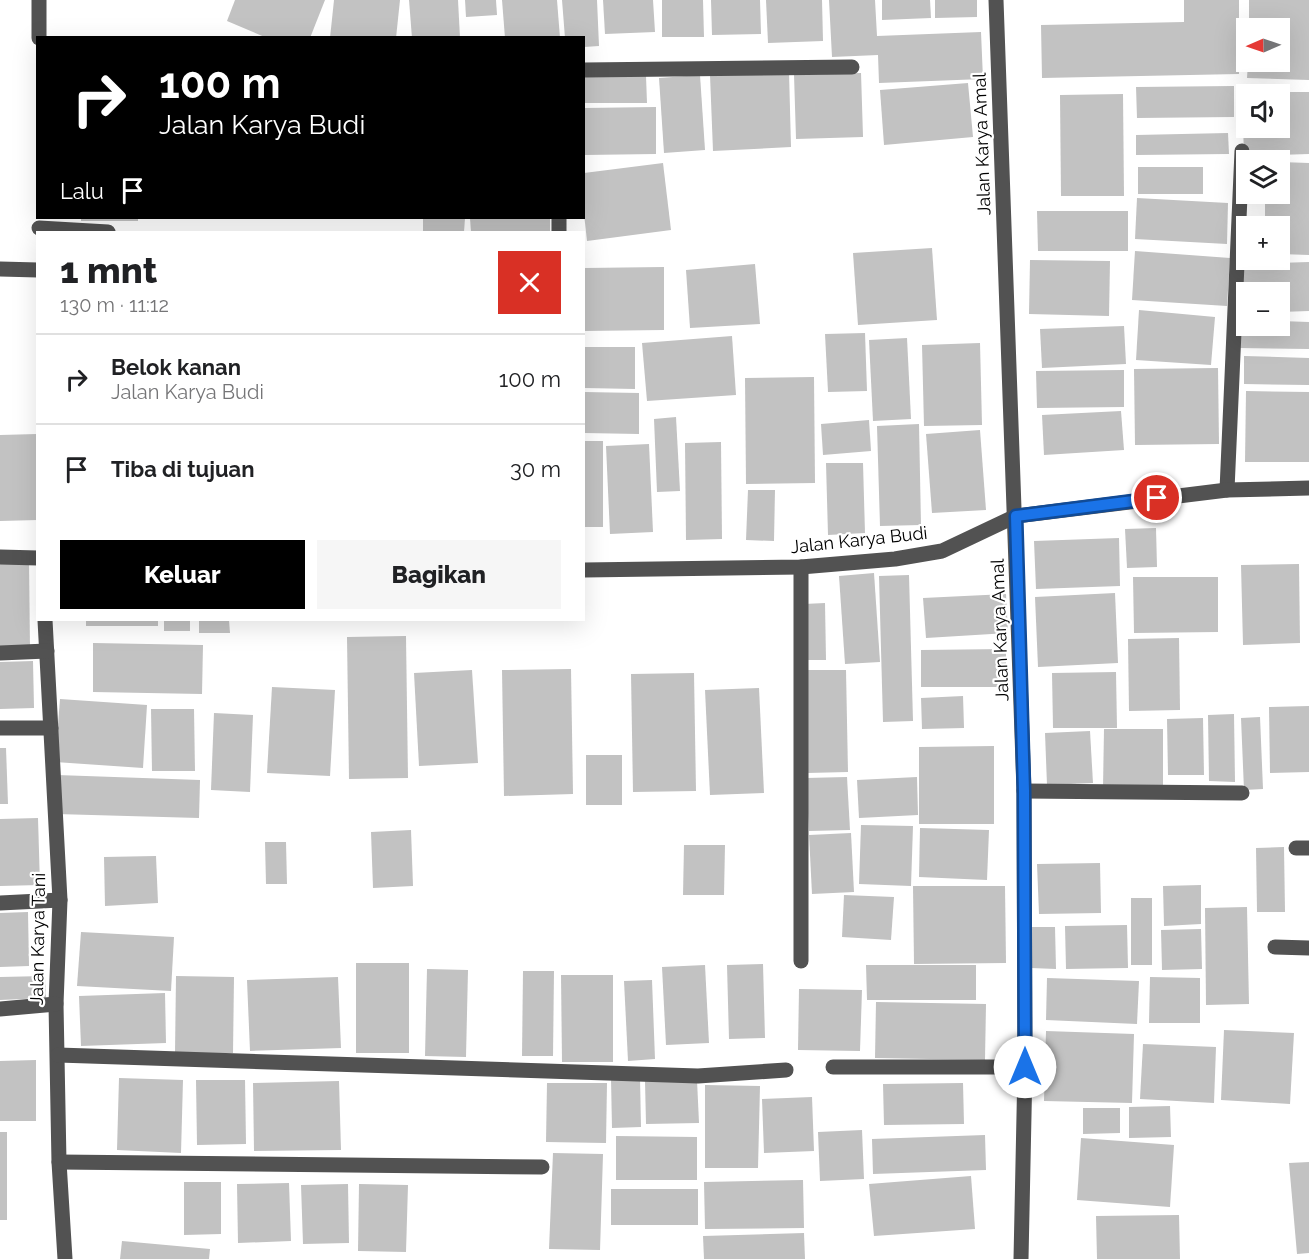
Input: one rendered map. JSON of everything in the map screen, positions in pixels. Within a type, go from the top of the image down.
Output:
[{"type":"street","points":[[39,0],[39,36]]},
{"type":"street","name":"Jalan Karya Amal","points":[[996,0],[1024,791],[1025,1067],[1021,1259]]},
{"type":"street","points":[[585,70],[852,67]]},
{"type":"street","points":[[1227,490],[1240,204]]},
{"type":"street","points":[[39,226],[96,231]]},
{"type":"street","points":[[0,269],[36,270]]},
{"type":"street","name":"Jalan Karya Budi","points":[[585,570],[801,567],[895,559],[942,551],[1016,516],[1227,490],[1309,488]]},
{"type":"street","points":[[0,557],[36,558]]},
{"type":"street","points":[[801,567],[801,961]]},
{"type":"street","name":"Jalan Karya Tani","points":[[45,621],[60,900],[56,1004],[59,1162],[65,1259]]},
{"type":"street","points":[[0,653],[47,651]]},
{"type":"street","points":[[0,728],[51,728]]},
{"type":"street","points":[[1024,791],[1242,793]]},
{"type":"street","points":[[0,903],[60,900]]},
{"type":"street","points":[[1275,947],[1309,948]]},
{"type":"street","points":[[0,1009],[56,1004]]},
{"type":"street","points":[[58,1055],[698,1076],[786,1070]]},
{"type":"street","points":[[833,1067],[1025,1067]]},
{"type":"street","points":[[59,1162],[542,1167]]},
{"type":"building","points":[[235,0],[325,0],[311,36],[262,36],[227,21]]},
{"type":"building","points":[[334,0],[400,0],[396,36],[330,36]]},
{"type":"building","points":[[409,0],[458,0],[460,36],[412,36]]},
{"type":"building","points":[[465,0],[496,0],[497,15],[466,17]]},
{"type":"building","points":[[502,0],[557,0],[560,36],[505,36]]},
{"type":"building","points":[[562,0],[597,0],[599,46],[585,47],[585,36],[565,36]]},
{"type":"building","points":[[603,0],[653,0],[655,32],[605,34]]},
{"type":"building","points":[[662,0],[703,0],[704,37],[662,37]]},
{"type":"building","points":[[711,0],[760,0],[761,34],[712,35]]},
{"type":"building","points":[[766,0],[822,0],[823,41],[768,43]]},
{"type":"building","points":[[829,0],[875,0],[877,36],[981,32],[983,79],[879,83],[878,55],[832,57]]},
{"type":"building","points":[[882,0],[930,0],[931,18],[882,20]]},
{"type":"building","points":[[935,0],[977,0],[977,17],[935,18]]},
{"type":"building","points":[[1184,0],[1239,0],[1239,18],[1236,18],[1236,72],[1239,74],[1042,78],[1041,25],[1184,22]]},
{"type":"building","points":[[1249,0],[1309,0],[1309,80],[1247,78],[1247,72],[1290,72],[1290,18],[1249,18]]},
{"type":"building","points":[[789,72],[791,147],[713,151],[710,75]]},
{"type":"building","points":[[861,73],[863,137],[796,139],[794,75]]},
{"type":"building","points":[[700,75],[705,150],[664,153],[659,78]]},
{"type":"building","points":[[585,76],[646,76],[647,103],[585,103]]},
{"type":"building","points":[[968,83],[973,137],[884,145],[880,90]]},
{"type":"building","points":[[1234,86],[1234,117],[1137,118],[1136,87]]},
{"type":"building","points":[[1290,92],[1309,92],[1309,154],[1290,155],[1290,150],[1244,150],[1243,138],[1290,138]]},
{"type":"building","points":[[1123,94],[1124,196],[1061,196],[1060,95]]},
{"type":"building","points":[[656,107],[656,154],[585,155],[585,108]]},
{"type":"building","points":[[1228,133],[1229,154],[1136,155],[1136,135]]},
{"type":"building","points":[[1290,162],[1309,163],[1309,255],[1290,254],[1290,216],[1265,216],[1265,204],[1290,204]]},
{"type":"building","points":[[663,163],[671,230],[587,241],[585,173]]},
{"type":"building","points":[[1138,167],[1203,167],[1203,194],[1138,194]]},
{"type":"building","points":[[1137,198],[1228,203],[1227,244],[1135,239]]},
{"type":"building","points":[[1037,211],[1128,211],[1128,251],[1038,251]]},
{"type":"building","points":[[81,219],[138,219],[138,221],[81,221]]},
{"type":"building","points":[[423,219],[465,219],[464,231],[423,231]]},
{"type":"building","points":[[470,219],[550,219],[550,231],[471,231]]},
{"type":"building","points":[[932,248],[937,320],[858,325],[853,253]]},
{"type":"building","points":[[1135,251],[1230,258],[1227,306],[1132,300]]},
{"type":"building","points":[[1030,260],[1110,261],[1109,316],[1029,314]]},
{"type":"building","points":[[1309,262],[1309,311],[1290,312],[1290,282],[1242,282],[1242,270],[1290,270],[1290,263]]},
{"type":"building","points":[[755,264],[760,324],[690,328],[686,270]]},
{"type":"building","points":[[664,267],[664,330],[585,331],[585,268]]},
{"type":"building","points":[[1139,310],[1215,317],[1211,365],[1136,360]]},
{"type":"building","points":[[1290,321],[1309,322],[1309,349],[1239,348],[1239,336],[1290,336]]},
{"type":"building","points":[[1124,326],[1126,364],[1042,368],[1040,329]]},
{"type":"building","points":[[865,333],[867,391],[828,392],[825,334]]},
{"type":"building","points":[[732,336],[736,395],[647,401],[642,343]]},
{"type":"building","points":[[907,338],[911,419],[873,421],[869,340]]},
{"type":"building","points":[[980,343],[982,425],[924,426],[922,345]]},
{"type":"building","points":[[585,347],[635,347],[635,389],[585,388]]},
{"type":"building","points":[[1244,356],[1309,358],[1309,385],[1244,384]]},
{"type":"building","points":[[1218,368],[1219,444],[1135,445],[1134,369]]},
{"type":"building","points":[[1124,370],[1124,407],[1037,408],[1036,371]]},
{"type":"building","points":[[814,377],[815,483],[746,484],[745,378]]},
{"type":"building","points":[[1246,391],[1309,392],[1309,462],[1245,462]]},
{"type":"building","points":[[585,392],[639,393],[639,434],[585,433]]},
{"type":"building","points":[[1121,411],[1124,450],[1044,455],[1042,415]]},
{"type":"building","points":[[676,417],[680,491],[657,492],[654,419]]},
{"type":"building","points":[[869,420],[871,451],[823,455],[821,424]]},
{"type":"building","points":[[919,424],[921,525],[880,526],[877,426]]},
{"type":"building","points":[[980,430],[986,510],[932,513],[926,434]]},
{"type":"building","points":[[36,434],[36,520],[0,521],[0,435]]},
{"type":"building","points":[[585,441],[603,441],[603,527],[585,527]]},
{"type":"building","points":[[721,442],[722,539],[686,540],[685,443]]},
{"type":"building","points":[[649,444],[653,532],[610,534],[606,446]]},
{"type":"building","points":[[826,463],[863,463],[865,533],[828,535]]},
{"type":"building","points":[[748,490],[775,490],[774,541],[746,540]]},
{"type":"building","points":[[1156,528],[1157,567],[1127,568],[1125,529]]},
{"type":"building","points":[[1119,538],[1120,586],[1036,589],[1034,541]]},
{"type":"building","points":[[0,560],[29,560],[30,650],[0,650]]},
{"type":"building","points":[[1299,564],[1300,643],[1243,645],[1241,565]]},
{"type":"building","points":[[874,573],[880,662],[845,664],[839,576]]},
{"type":"building","points":[[909,575],[913,721],[883,722],[879,576]]},
{"type":"building","points":[[1133,577],[1218,577],[1218,632],[1134,633]]},
{"type":"building","points":[[1115,593],[1118,663],[1038,667],[1035,597]]},
{"type":"building","points":[[1006,594],[1008,633],[926,638],[923,598]]},
{"type":"building","points":[[825,603],[826,660],[806,660],[804,604]]},
{"type":"building","points":[[86,621],[158,621],[158,626],[86,626]]},
{"type":"building","points":[[164,621],[190,621],[190,631],[164,631]]},
{"type":"building","points":[[199,621],[229,621],[230,633],[199,633]]},
{"type":"building","points":[[406,636],[408,778],[349,779],[347,637]]},
{"type":"building","points":[[1179,638],[1180,710],[1129,711],[1128,639]]},
{"type":"building","points":[[93,643],[203,645],[202,694],[93,692]]},
{"type":"building","points":[[1006,649],[1006,687],[921,687],[921,650]]},
{"type":"building","points":[[33,661],[34,708],[0,709],[0,662]]},
{"type":"building","points":[[571,669],[573,794],[504,796],[502,670]]},
{"type":"building","points":[[472,670],[478,763],[419,766],[414,673]]},
{"type":"building","points":[[805,670],[846,670],[848,772],[807,773]]},
{"type":"building","points":[[1116,672],[1117,728],[1053,728],[1052,673]]},
{"type":"building","points":[[694,673],[696,791],[633,792],[631,674]]},
{"type":"building","points":[[272,687],[335,690],[330,776],[267,773]]},
{"type":"building","points":[[759,688],[764,793],[710,795],[705,690]]},
{"type":"building","points":[[963,696],[964,728],[922,729],[921,698]]},
{"type":"building","points":[[60,699],[147,705],[143,768],[55,762]]},
{"type":"building","points":[[1309,706],[1309,772],[1270,773],[1269,707]]},
{"type":"building","points":[[151,709],[194,709],[195,771],[152,771]]},
{"type":"building","points":[[214,713],[253,715],[250,792],[211,790]]},
{"type":"building","points":[[1234,714],[1235,782],[1209,781],[1208,715]]},
{"type":"building","points":[[1260,717],[1263,789],[1244,790],[1241,718]]},
{"type":"building","points":[[1203,718],[1204,775],[1168,775],[1167,719]]},
{"type":"building","points":[[1104,729],[1163,729],[1163,788],[1103,788]]},
{"type":"building","points":[[1090,731],[1093,783],[1047,785],[1045,733]]},
{"type":"building","points":[[994,746],[994,824],[919,824],[919,747]]},
{"type":"building","points":[[0,748],[6,748],[8,804],[0,804]]},
{"type":"building","points":[[586,755],[622,755],[622,805],[586,805]]},
{"type":"building","points":[[57,775],[200,780],[199,818],[56,814]]},
{"type":"building","points":[[847,777],[850,830],[809,831],[806,778]]},
{"type":"building","points":[[917,777],[918,815],[859,818],[857,780]]},
{"type":"building","points":[[38,818],[40,885],[0,886],[0,819]]},
{"type":"building","points":[[861,825],[913,826],[911,886],[859,884]]},
{"type":"building","points":[[920,828],[989,830],[987,880],[919,877]]},
{"type":"building","points":[[411,830],[413,886],[373,888],[371,832]]},
{"type":"building","points":[[851,833],[854,892],[812,894],[809,835]]},
{"type":"building","points":[[265,842],[286,842],[287,884],[266,884]]},
{"type":"building","points":[[684,845],[725,845],[724,895],[683,895]]},
{"type":"building","points":[[1284,847],[1285,912],[1257,912],[1256,848]]},
{"type":"building","points":[[156,856],[158,903],[105,906],[104,857]]},
{"type":"building","points":[[1100,863],[1101,913],[1039,914],[1037,864]]},
{"type":"building","points":[[1201,885],[1201,924],[1164,926],[1163,886]]},
{"type":"building","points":[[913,886],[1005,886],[1006,963],[914,964]]},
{"type":"building","points":[[844,895],[894,897],[891,940],[842,937]]},
{"type":"building","points":[[1131,898],[1152,898],[1152,965],[1131,965]]},
{"type":"building","points":[[1247,907],[1249,1004],[1206,1005],[1205,908]]},
{"type":"building","points":[[28,912],[29,966],[0,967],[0,913]]},
{"type":"building","points":[[1127,925],[1128,968],[1066,969],[1065,926]]},
{"type":"building","points":[[1031,927],[1055,927],[1056,969],[1031,968]]},
{"type":"building","points":[[1201,929],[1202,969],[1162,970],[1161,930]]},
{"type":"building","points":[[81,932],[174,937],[171,991],[77,986]]},
{"type":"building","points":[[356,963],[409,963],[409,1053],[356,1053]]},
{"type":"building","points":[[763,964],[765,1038],[729,1039],[727,965]]},
{"type":"building","points":[[705,965],[709,1043],[666,1045],[662,967]]},
{"type":"building","points":[[866,965],[976,965],[976,1000],[867,1000]]},
{"type":"building","points":[[427,969],[468,970],[466,1057],[425,1056]]},
{"type":"building","points":[[523,971],[554,971],[553,1056],[522,1056]]},
{"type":"building","points":[[561,975],[613,975],[613,1062],[562,1062]]},
{"type":"building","points":[[45,976],[46,998],[0,1000],[0,977]]},
{"type":"building","points":[[176,976],[234,977],[233,1053],[175,1053]]},
{"type":"building","points":[[338,977],[341,1048],[250,1051],[247,980]]},
{"type":"building","points":[[1150,977],[1200,978],[1200,1023],[1149,1023]]},
{"type":"building","points":[[1047,978],[1139,981],[1137,1024],[1046,1020]]},
{"type":"building","points":[[652,980],[655,1059],[628,1061],[624,981]]},
{"type":"building","points":[[799,989],[862,990],[860,1051],[798,1050]]},
{"type":"building","points":[[165,993],[166,1043],[81,1046],[79,996]]},
{"type":"building","points":[[876,1002],[986,1004],[985,1060],[875,1058]]},
{"type":"building","points":[[1224,1030],[1294,1033],[1290,1104],[1221,1100]]},
{"type":"building","points":[[1046,1031],[1134,1034],[1132,1103],[1044,1101]]},
{"type":"building","points":[[1143,1044],[1216,1047],[1214,1103],[1140,1099]]},
{"type":"building","points":[[36,1060],[36,1121],[0,1121],[0,1061]]},
{"type":"building","points":[[119,1078],[183,1080],[181,1153],[117,1150]]},
{"type":"building","points":[[640,1078],[641,1127],[612,1128],[611,1079]]},
{"type":"building","points":[[196,1080],[245,1080],[246,1144],[197,1145]]},
{"type":"building","points":[[697,1080],[699,1123],[646,1124],[645,1081]]},
{"type":"building","points":[[339,1081],[341,1150],[254,1151],[253,1083]]},
{"type":"building","points":[[547,1083],[607,1083],[606,1143],[546,1142]]},
{"type":"building","points":[[963,1083],[964,1124],[884,1125],[883,1084]]},
{"type":"building","points":[[705,1085],[760,1086],[758,1168],[705,1168]]},
{"type":"building","points":[[812,1097],[814,1151],[764,1153],[762,1099]]},
{"type":"building","points":[[1170,1106],[1171,1137],[1129,1138],[1129,1107]]},
{"type":"building","points":[[1083,1108],[1120,1108],[1120,1133],[1083,1134]]},
{"type":"building","points":[[862,1130],[864,1179],[820,1181],[818,1132]]},
{"type":"building","points":[[0,1132],[7,1132],[7,1220],[0,1220]]},
{"type":"building","points":[[985,1135],[986,1170],[873,1174],[872,1139]]},
{"type":"building","points":[[616,1136],[697,1137],[697,1180],[616,1180]]},
{"type":"building","points":[[1081,1138],[1174,1145],[1170,1207],[1077,1200]]},
{"type":"building","points":[[553,1153],[603,1154],[600,1250],[549,1249]]},
{"type":"building","points":[[1309,1162],[1309,1253],[1297,1254],[1289,1163]]},
{"type":"building","points":[[971,1176],[975,1229],[874,1236],[869,1184]]},
{"type":"building","points":[[803,1180],[804,1228],[705,1229],[704,1182]]},
{"type":"building","points":[[184,1182],[221,1182],[221,1234],[184,1235]]},
{"type":"building","points":[[289,1183],[291,1241],[238,1243],[237,1184]]},
{"type":"building","points":[[348,1184],[349,1243],[303,1244],[301,1185]]},
{"type":"building","points":[[359,1184],[408,1185],[406,1252],[358,1251]]},
{"type":"building","points":[[611,1189],[698,1189],[698,1225],[611,1225]]},
{"type":"building","points":[[1179,1215],[1180,1259],[1097,1259],[1096,1216]]},
{"type":"building","points":[[804,1233],[805,1259],[704,1259],[703,1236]]},
{"type":"building","points":[[122,1241],[210,1249],[209,1259],[120,1259]]},
{"type":"route","points":[[1025,1067],[1024,791],[1016,516],[1157,498]]}]
